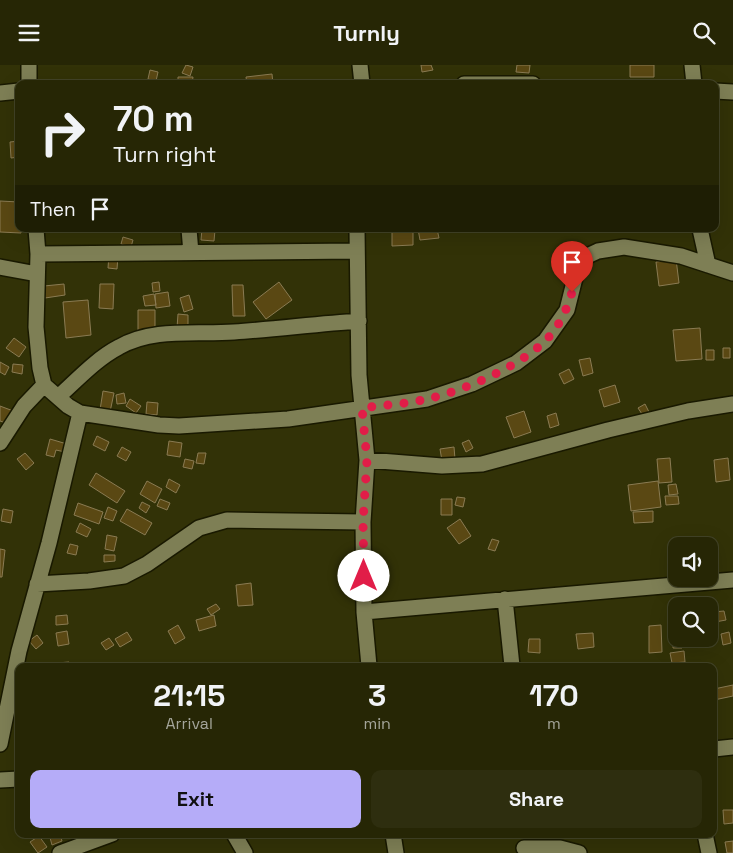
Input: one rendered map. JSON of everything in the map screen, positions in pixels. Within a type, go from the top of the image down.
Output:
[{"type":"street","points":[[29,65],[29,80]]},
{"type":"street","points":[[360,65],[362,80]]},
{"type":"street","points":[[692,65],[694,80]]},
{"type":"street","points":[[0,93],[15,91]]},
{"type":"street","points":[[719,91],[733,92]]},
{"type":"street","points":[[36,232],[38,273],[36,327],[40,368],[44,385],[68,407],[80,413],[158,425],[179,426],[288,419],[427,399],[472,384],[516,363],[545,341],[567,310],[576,274],[583,258],[598,251],[624,247],[681,256],[733,273]]},
{"type":"street","points":[[189,232],[191,253]]},
{"type":"street","points":[[357,232],[359,375],[367,460],[363,522],[364,612],[368,663]]},
{"type":"street","points":[[701,232],[708,265]]},
{"type":"street","points":[[38,254],[357,251]]},
{"type":"street","points":[[0,267],[38,273]]},
{"type":"street","points":[[58,397],[119,346],[139,339],[172,333],[297,328],[318,324],[359,321]]},
{"type":"street","points":[[0,443],[24,406],[44,385]]},
{"type":"street","points":[[367,460],[442,466],[482,464],[679,413],[733,403]]},
{"type":"street","points":[[17,663],[49,543],[80,413]]},
{"type":"street","points":[[37,584],[89,581],[124,576],[147,564],[198,528],[227,520],[363,522]]},
{"type":"street","points":[[364,612],[733,581]]},
{"type":"street","points":[[505,599],[512,663]]},
{"type":"street","points":[[0,744],[15,671]]},
{"type":"street","points":[[717,749],[733,747]]},
{"type":"street","points":[[0,780],[15,779]]},
{"type":"street","points":[[60,853],[101,838]]},
{"type":"street","points":[[236,838],[245,853]]},
{"type":"street","points":[[394,838],[396,853]]},
{"type":"street","points":[[706,838],[709,853]]},
{"type":"street","points":[[524,845],[560,848],[580,853]]},
{"type":"building","points":[[186,65],[193,67],[190,76],[182,73]]},
{"type":"building","points":[[421,65],[431,65],[433,70],[422,72]]},
{"type":"building","points":[[517,65],[530,65],[529,73],[516,72]]},
{"type":"building","points":[[630,65],[654,65],[654,77],[630,77]]},
{"type":"building","points":[[150,70],[158,72],[156,80],[148,79]]},
{"type":"building","points":[[272,74],[273,80],[246,80],[246,77]]},
{"type":"building","points":[[178,77],[193,77],[193,80],[178,80]]},
{"type":"building","points":[[15,141],[15,158],[11,158],[10,142]]},
{"type":"building","points":[[0,201],[15,202],[15,232],[21,233],[0,232]]},
{"type":"building","points":[[202,232],[215,232],[214,241],[201,240]]},
{"type":"building","points":[[392,232],[413,232],[413,245],[392,246]]},
{"type":"building","points":[[419,232],[438,232],[439,238],[420,240]]},
{"type":"building","points":[[123,237],[133,240],[131,247],[121,244]]},
{"type":"building","points":[[109,255],[118,256],[117,269],[108,268]]},
{"type":"building","points":[[676,259],[679,283],[659,286],[656,262]]},
{"type":"building","points":[[159,282],[160,291],[153,292],[152,283]]},
{"type":"building","points":[[279,282],[292,300],[266,319],[253,302]]},
{"type":"building","points":[[64,284],[65,295],[45,298],[44,286]]},
{"type":"building","points":[[100,284],[114,284],[113,309],[99,308]]},
{"type":"building","points":[[232,285],[243,285],[245,316],[233,316]]},
{"type":"building","points":[[168,292],[170,306],[156,308],[155,294]]},
{"type":"building","points":[[154,294],[156,305],[145,306],[143,296]]},
{"type":"building","points":[[189,295],[193,309],[184,312],[180,298]]},
{"type":"building","points":[[88,300],[91,335],[66,338],[63,302]]},
{"type":"building","points":[[138,310],[155,310],[155,332],[138,332]]},
{"type":"building","points":[[178,314],[188,315],[188,329],[177,328]]},
{"type":"building","points":[[700,328],[702,359],[676,361],[673,330]]},
{"type":"building","points":[[14,338],[26,347],[19,357],[6,348]]},
{"type":"building","points":[[723,348],[730,348],[730,358],[723,358]]},
{"type":"building","points":[[706,350],[714,350],[714,360],[706,360]]},
{"type":"building","points":[[590,358],[593,373],[583,376],[579,360]]},
{"type":"building","points":[[0,362],[9,367],[5,375],[0,372]]},
{"type":"building","points":[[13,364],[23,365],[22,374],[12,372]]},
{"type":"building","points":[[569,369],[574,379],[564,384],[559,374]]},
{"type":"building","points":[[615,385],[620,402],[604,407],[599,390]]},
{"type":"building","points":[[103,391],[114,393],[110,412],[100,410]]},
{"type":"building","points":[[124,393],[126,403],[117,404],[116,395]]},
{"type":"building","points":[[130,399],[141,406],[136,413],[126,406]]},
{"type":"building","points":[[147,402],[158,403],[157,415],[146,414]]},
{"type":"building","points":[[645,404],[650,414],[644,417],[638,408]]},
{"type":"building","points":[[0,406],[16,412],[11,425],[0,421]]},
{"type":"building","points":[[524,411],[531,432],[514,438],[506,417]]},
{"type":"building","points":[[556,413],[559,425],[550,428],[547,416]]},
{"type":"building","points":[[97,436],[109,442],[105,451],[93,445]]},
{"type":"building","points":[[50,439],[67,444],[65,452],[56,450],[54,457],[46,455]]},
{"type":"building","points":[[469,440],[473,448],[466,452],[462,443]]},
{"type":"building","points":[[169,441],[182,443],[180,457],[167,455]]},
{"type":"building","points":[[122,447],[131,452],[126,461],[117,456]]},
{"type":"building","points":[[454,447],[455,459],[442,461],[440,449]]},
{"type":"building","points":[[25,453],[34,463],[26,470],[17,459]]},
{"type":"building","points":[[198,453],[206,453],[204,464],[196,463]]},
{"type":"building","points":[[670,458],[672,482],[659,483],[657,459]]},
{"type":"building","points":[[728,458],[730,480],[716,482],[714,460]]},
{"type":"building","points":[[185,459],[194,461],[192,469],[183,467]]},
{"type":"building","points":[[96,473],[125,491],[117,503],[89,485]]},
{"type":"building","points":[[169,479],[180,485],[176,493],[166,487]]},
{"type":"building","points":[[147,481],[162,489],[155,503],[140,494]]},
{"type":"building","points":[[658,481],[661,507],[631,511],[628,485]]},
{"type":"building","points":[[676,484],[678,494],[669,495],[668,485]]},
{"type":"building","points":[[665,496],[678,496],[679,504],[666,505]]},
{"type":"building","points":[[457,497],[465,498],[463,507],[455,505]]},
{"type":"building","points":[[160,499],[170,503],[167,510],[157,506]]},
{"type":"building","points":[[441,499],[452,499],[452,515],[441,515]]},
{"type":"building","points":[[142,502],[150,506],[146,513],[139,508]]},
{"type":"building","points":[[78,503],[103,512],[99,524],[74,515]]},
{"type":"building","points":[[108,507],[117,511],[113,521],[104,518]]},
{"type":"building","points":[[3,509],[13,511],[11,523],[1,521]]},
{"type":"building","points":[[127,509],[152,523],[145,535],[120,521]]},
{"type":"building","points":[[653,511],[653,522],[634,523],[633,512]]},
{"type":"building","points":[[460,519],[471,536],[459,544],[447,528]]},
{"type":"building","points":[[80,523],[91,529],[87,537],[76,532]]},
{"type":"building","points":[[107,535],[117,537],[114,551],[105,549]]},
{"type":"building","points":[[492,539],[499,541],[495,551],[488,549]]},
{"type":"building","points":[[70,544],[78,546],[76,555],[67,553]]},
{"type":"building","points":[[0,549],[5,550],[2,577],[0,577]]},
{"type":"building","points":[[104,555],[115,555],[115,561],[104,562]]},
{"type":"building","points":[[251,583],[253,605],[238,606],[236,585]]},
{"type":"building","points":[[216,604],[220,609],[211,615],[207,609]]},
{"type":"building","points":[[724,611],[726,620],[718,621],[718,612]]},
{"type":"building","points":[[67,615],[68,624],[56,625],[56,616]]},
{"type":"building","points":[[214,615],[216,626],[199,631],[196,620]]},
{"type":"building","points":[[178,625],[185,638],[175,644],[168,631]]},
{"type":"building","points":[[661,625],[662,652],[649,653],[649,626]]},
{"type":"building","points":[[67,631],[69,644],[58,646],[56,633]]},
{"type":"building","points":[[127,632],[132,640],[120,647],[115,639]]},
{"type":"building","points":[[729,632],[731,643],[723,645],[721,634]]},
{"type":"building","points":[[593,633],[594,647],[578,649],[576,634]]},
{"type":"building","points":[[37,635],[43,643],[36,649],[29,641]]},
{"type":"building","points":[[109,638],[114,645],[106,650],[101,643]]},
{"type":"building","points":[[529,639],[540,639],[540,653],[528,652]]},
{"type":"building","points":[[684,651],[685,662],[672,663],[670,653]]},
{"type":"building","points":[[733,685],[733,696],[717,699],[717,688]]},
{"type":"building","points":[[723,810],[733,810],[733,823],[724,824]]},
{"type":"building","points":[[36,838],[40,838],[47,847],[38,853],[30,842]]},
{"type":"building","points":[[50,838],[61,838],[62,841],[52,845]]},
{"type":"building","points":[[733,841],[733,853],[727,853],[725,842]]},
{"type":"route","points":[[364,576],[363,522],[367,460],[362,408],[427,399],[472,384],[516,363],[545,341],[567,310],[572,292]]}]
